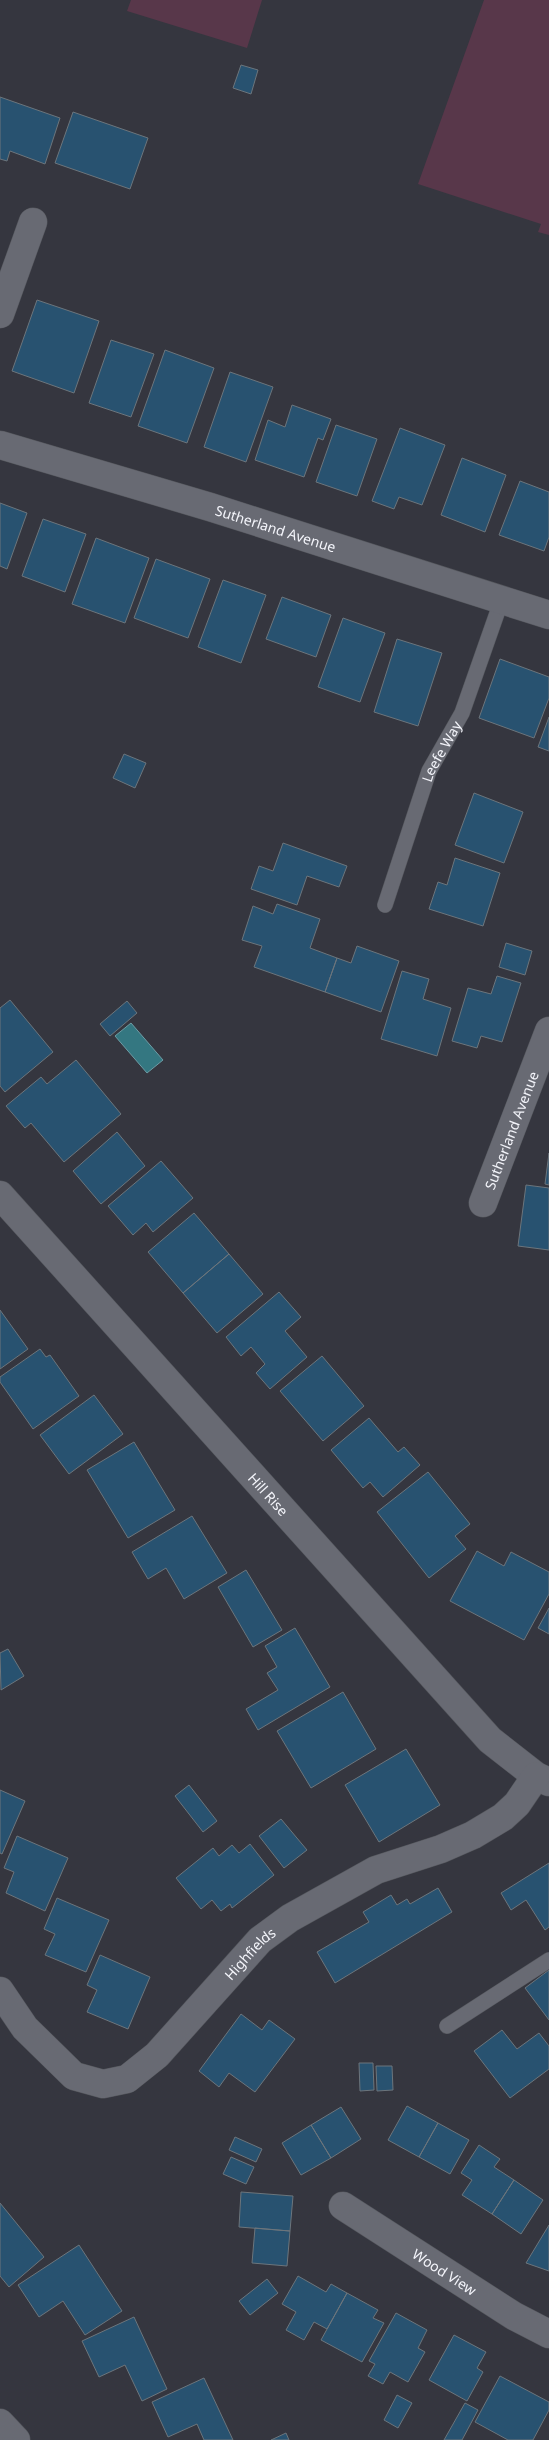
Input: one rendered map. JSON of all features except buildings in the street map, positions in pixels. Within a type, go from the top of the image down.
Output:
[{"type":"street","points":[[0,314],[32,222]]},
{"type":"street","name":"Sutherland Avenue","points":[[0,445],[219,510],[549,615]]},
{"type":"street","name":"Sutherland Avenue","points":[[483,1203],[549,1031]]},
{"type":"street","name":"Hill Rise","points":[[0,1195],[490,1740],[543,1779]]},
{"type":"street","name":"Highfields","points":[[0,1991],[25,2028],[74,2076],[103,2084],[127,2079],[158,2055],[260,1940],[290,1918],[376,1870],[441,1849],[473,1835],[503,1817],[543,1779]]},
{"type":"street","name":"Wood View","points":[[343,2206],[514,2316],[549,2334]]},
{"type":"street","points":[[0,2423],[16,2440]]},
{"type":"lane","name":"Leefe Way","points":[[385,906],[429,771],[462,713],[502,600]]},
{"type":"lane","points":[[447,2026],[549,1960]]},
{"type":"shaded area","points":[[131,0],[262,0],[247,48],[127,11]]},
{"type":"shaded area","points":[[484,0],[549,0],[549,235],[538,232],[541,224],[418,184]]},
{"type":"water","points":[[131,1023],[163,1060],[147,1073],[115,1036]]}]
